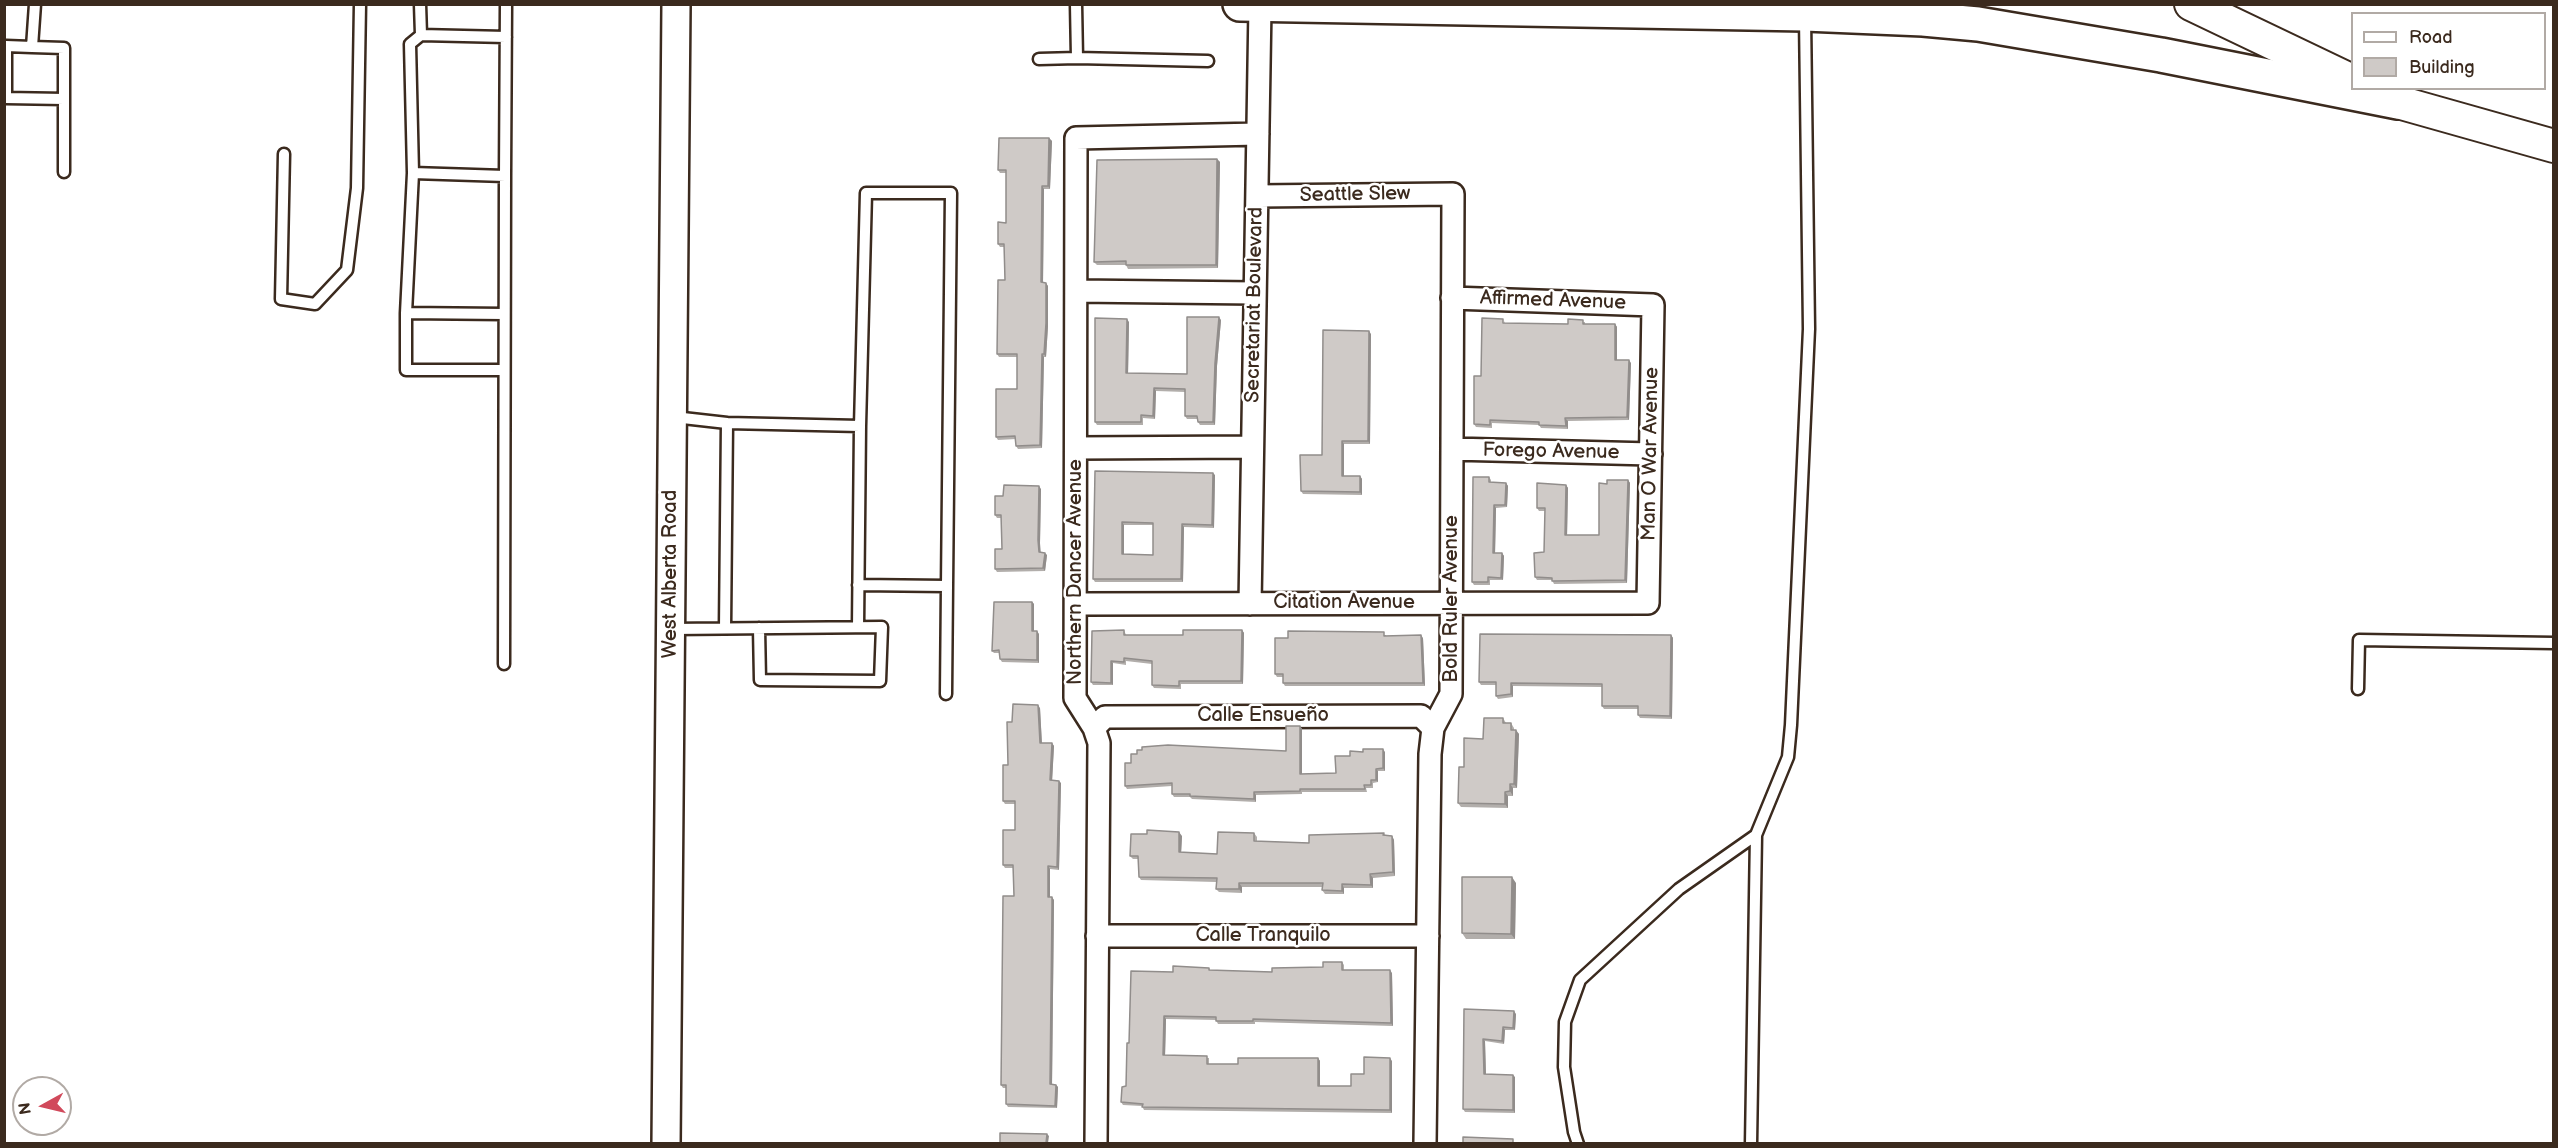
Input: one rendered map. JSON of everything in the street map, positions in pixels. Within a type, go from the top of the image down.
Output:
[{"type":"main road","points":[[1978,24],[2011,9],[2016,4]]},
{"type":"main road","points":[[2191,4],[2351,81]]},
{"type":"main road","points":[[1250,5],[1805,9],[1978,24],[2161,54],[2351,89]]},
{"type":"main road","points":[[2357,90],[2384,95],[2553,146]]},
{"type":"street","name":"West Alberta Road","points":[[666,1143],[676,4]]},
{"type":"street","name":"Secretariat Boulevard","points":[[1250,5],[1258,134],[1250,604]]},
{"type":"street","name":"Northern Dancer Avenue","points":[[1096,1143],[1099,743],[1094,728],[1075,698],[1077,604],[1076,138],[1258,134]]},
{"type":"street","name":"Seattle Slew","points":[[1257,196],[1453,194]]},
{"type":"street","name":"Bold Ruler Avenue","points":[[1425,1143],[1430,754],[1433,728],[1451,694],[1453,194]]},
{"type":"street","points":[[1076,291],[1255,293]]},
{"type":"street","name":"Affirmed Avenue","points":[[1452,298],[1653,305]]},
{"type":"street","name":"Man O War Avenue","points":[[1648,603],[1653,305]]},
{"type":"street","points":[[1077,448],[1252,447]]},
{"type":"street","name":"Forego Avenue","points":[[1452,449],[1651,454]]},
{"type":"street","name":"Citation Avenue","points":[[1077,604],[1648,603]]},
{"type":"street","name":"Calle Ensueño","points":[[1094,728],[1105,717],[1421,716],[1433,728]]},
{"type":"street","name":"Calle Tranquilo","points":[[1098,936],[1428,936]]},
{"type":"lane","points":[[32,47],[35,4]]},
{"type":"lane","points":[[284,154],[281,299],[315,304],[347,270],[357,188],[360,4]]},
{"type":"lane","points":[[420,4],[421,35]]},
{"type":"lane","points":[[504,664],[506,4]]},
{"type":"lane","points":[[1076,4],[1077,58]]},
{"type":"lane","points":[[1751,1143],[1756,835],[1788,757],[1791,725],[1809,329],[1805,9]]},
{"type":"lane","points":[[504,370],[406,370],[406,313],[413,173],[410,44],[421,35],[506,37]]},
{"type":"lane","points":[[64,99],[6,98],[6,46],[64,48],[64,99],[64,172]]},
{"type":"lane","points":[[1039,59],[1208,61]]},
{"type":"lane","points":[[413,173],[505,176]]},
{"type":"lane","points":[[858,627],[866,193],[951,193],[946,694]]},
{"type":"lane","points":[[406,313],[504,314]]},
{"type":"lane","points":[[672,417],[727,423],[860,426]]},
{"type":"lane","points":[[725,628],[727,423]]},
{"type":"lane","points":[[858,585],[947,586]]},
{"type":"lane","points":[[670,629],[725,628],[882,627],[880,681],[760,680],[759,628]]},
{"type":"lane","points":[[2358,689],[2359,640],[2553,643]]},
{"type":"lane","points":[[1578,1143],[1574,1132],[1564,1067],[1565,1022],[1580,980],[1679,888],[1756,835]]},
{"type":"building","points":[[999,138],[1049,138],[1048,186],[1042,186],[1041,282],[1046,283],[1046,323],[1044,354],[1042,354],[1040,445],[1016,446],[1015,436],[996,437],[996,389],[1017,389],[1017,354],[997,354],[998,280],[1005,280],[1004,244],[998,244],[998,222],[1006,223],[1006,170],[998,170]]},
{"type":"building","points":[[1217,159],[1216,265],[1126,265],[1126,261],[1094,262],[1097,160]]},
{"type":"building","points":[[1187,317],[1219,317],[1213,422],[1198,422],[1197,416],[1185,416],[1185,389],[1154,388],[1153,416],[1141,415],[1141,422],[1095,422],[1095,318],[1127,319],[1126,373],[1187,374]]},
{"type":"building","points":[[1482,318],[1503,319],[1503,323],[1568,324],[1568,319],[1583,320],[1583,324],[1615,324],[1615,360],[1629,360],[1627,417],[1565,418],[1566,426],[1539,425],[1539,422],[1490,420],[1490,425],[1474,424],[1474,376],[1481,376]]},
{"type":"building","points":[[1323,330],[1369,331],[1368,441],[1342,441],[1342,476],[1360,476],[1360,492],[1301,491],[1300,455],[1322,455]]},
{"type":"building","points":[[1095,471],[1213,473],[1212,525],[1182,524],[1181,579],[1093,579]],"holes":[[[1122,522],[1153,523],[1153,555],[1122,554]]]},
{"type":"building","points":[[1473,477],[1489,477],[1489,482],[1506,483],[1505,505],[1494,505],[1493,553],[1502,553],[1501,578],[1488,577],[1488,582],[1472,582]]},
{"type":"building","points":[[1607,480],[1628,480],[1625,580],[1552,581],[1552,578],[1535,577],[1534,553],[1544,552],[1545,508],[1537,508],[1537,483],[1566,485],[1565,535],[1599,535],[1599,483],[1607,484]]},
{"type":"building","points":[[1004,485],[1039,486],[1038,540],[1039,552],[1045,553],[1043,568],[995,569],[995,549],[1002,549],[1001,515],[995,515],[995,496],[1003,496]]},
{"type":"building","points":[[994,602],[1032,602],[1032,631],[1037,631],[1037,660],[1000,659],[999,650],[992,651]]},
{"type":"building","points":[[1124,630],[1124,635],[1183,635],[1183,630],[1242,630],[1241,681],[1179,681],[1179,686],[1152,685],[1152,661],[1124,658],[1124,662],[1111,661],[1111,683],[1091,682],[1092,631]]},
{"type":"building","points":[[1288,631],[1384,632],[1384,636],[1421,635],[1423,683],[1283,683],[1283,674],[1275,674],[1275,638],[1288,638]]},
{"type":"building","points":[[1480,634],[1671,635],[1670,716],[1638,715],[1638,706],[1602,706],[1602,684],[1511,683],[1511,694],[1496,696],[1496,682],[1479,682]]},
{"type":"building","points":[[1013,704],[1038,705],[1040,743],[1052,743],[1050,780],[1059,781],[1057,867],[1048,866],[1048,897],[1052,897],[1050,1084],[1056,1085],[1055,1106],[1006,1104],[1006,1085],[1001,1085],[1003,896],[1014,896],[1013,865],[1003,865],[1003,830],[1015,830],[1015,801],[1003,801],[1003,765],[1008,765],[1007,722],[1012,722]]},
{"type":"building","points":[[1484,718],[1503,718],[1503,723],[1511,723],[1511,730],[1516,730],[1514,784],[1510,784],[1510,791],[1505,792],[1505,804],[1458,803],[1459,767],[1464,767],[1464,738],[1483,739]]},
{"type":"building","points":[[1286,726],[1300,726],[1300,774],[1336,773],[1335,756],[1350,756],[1350,751],[1363,752],[1363,749],[1383,749],[1383,768],[1376,769],[1376,780],[1371,780],[1371,785],[1364,785],[1365,789],[1254,792],[1254,799],[1172,794],[1172,783],[1125,786],[1125,763],[1131,763],[1131,754],[1137,754],[1137,750],[1142,750],[1142,747],[1168,745],[1286,751]]},
{"type":"building","points":[[1147,830],[1179,832],[1179,852],[1217,854],[1218,832],[1254,833],[1254,841],[1309,843],[1309,835],[1384,833],[1383,835],[1392,836],[1393,872],[1370,874],[1371,885],[1342,884],[1342,891],[1322,890],[1323,883],[1239,883],[1239,889],[1216,889],[1217,878],[1139,877],[1138,856],[1130,856],[1131,834],[1147,834]]},
{"type":"building","points":[[1462,877],[1512,877],[1511,934],[1462,933]]},
{"type":"building","points":[[1323,962],[1342,962],[1342,970],[1390,970],[1391,1023],[1253,1019],[1253,1021],[1216,1021],[1216,1017],[1164,1016],[1163,1055],[1207,1056],[1207,1064],[1238,1064],[1238,1058],[1318,1058],[1318,1086],[1351,1086],[1351,1074],[1364,1074],[1364,1057],[1390,1058],[1390,1110],[1142,1107],[1143,1104],[1121,1102],[1122,1087],[1126,1086],[1131,971],[1173,972],[1173,966],[1209,968],[1209,970],[1272,972],[1272,968],[1323,967]]},
{"type":"building","points":[[1464,1009],[1514,1011],[1513,1028],[1503,1027],[1502,1041],[1483,1039],[1484,1074],[1513,1075],[1513,1110],[1463,1109]]},
{"type":"building","points":[[1000,1133],[1047,1134],[1046,1143],[1000,1143]]},
{"type":"building","points":[[1463,1137],[1513,1139],[1513,1143],[1463,1143]]}]
